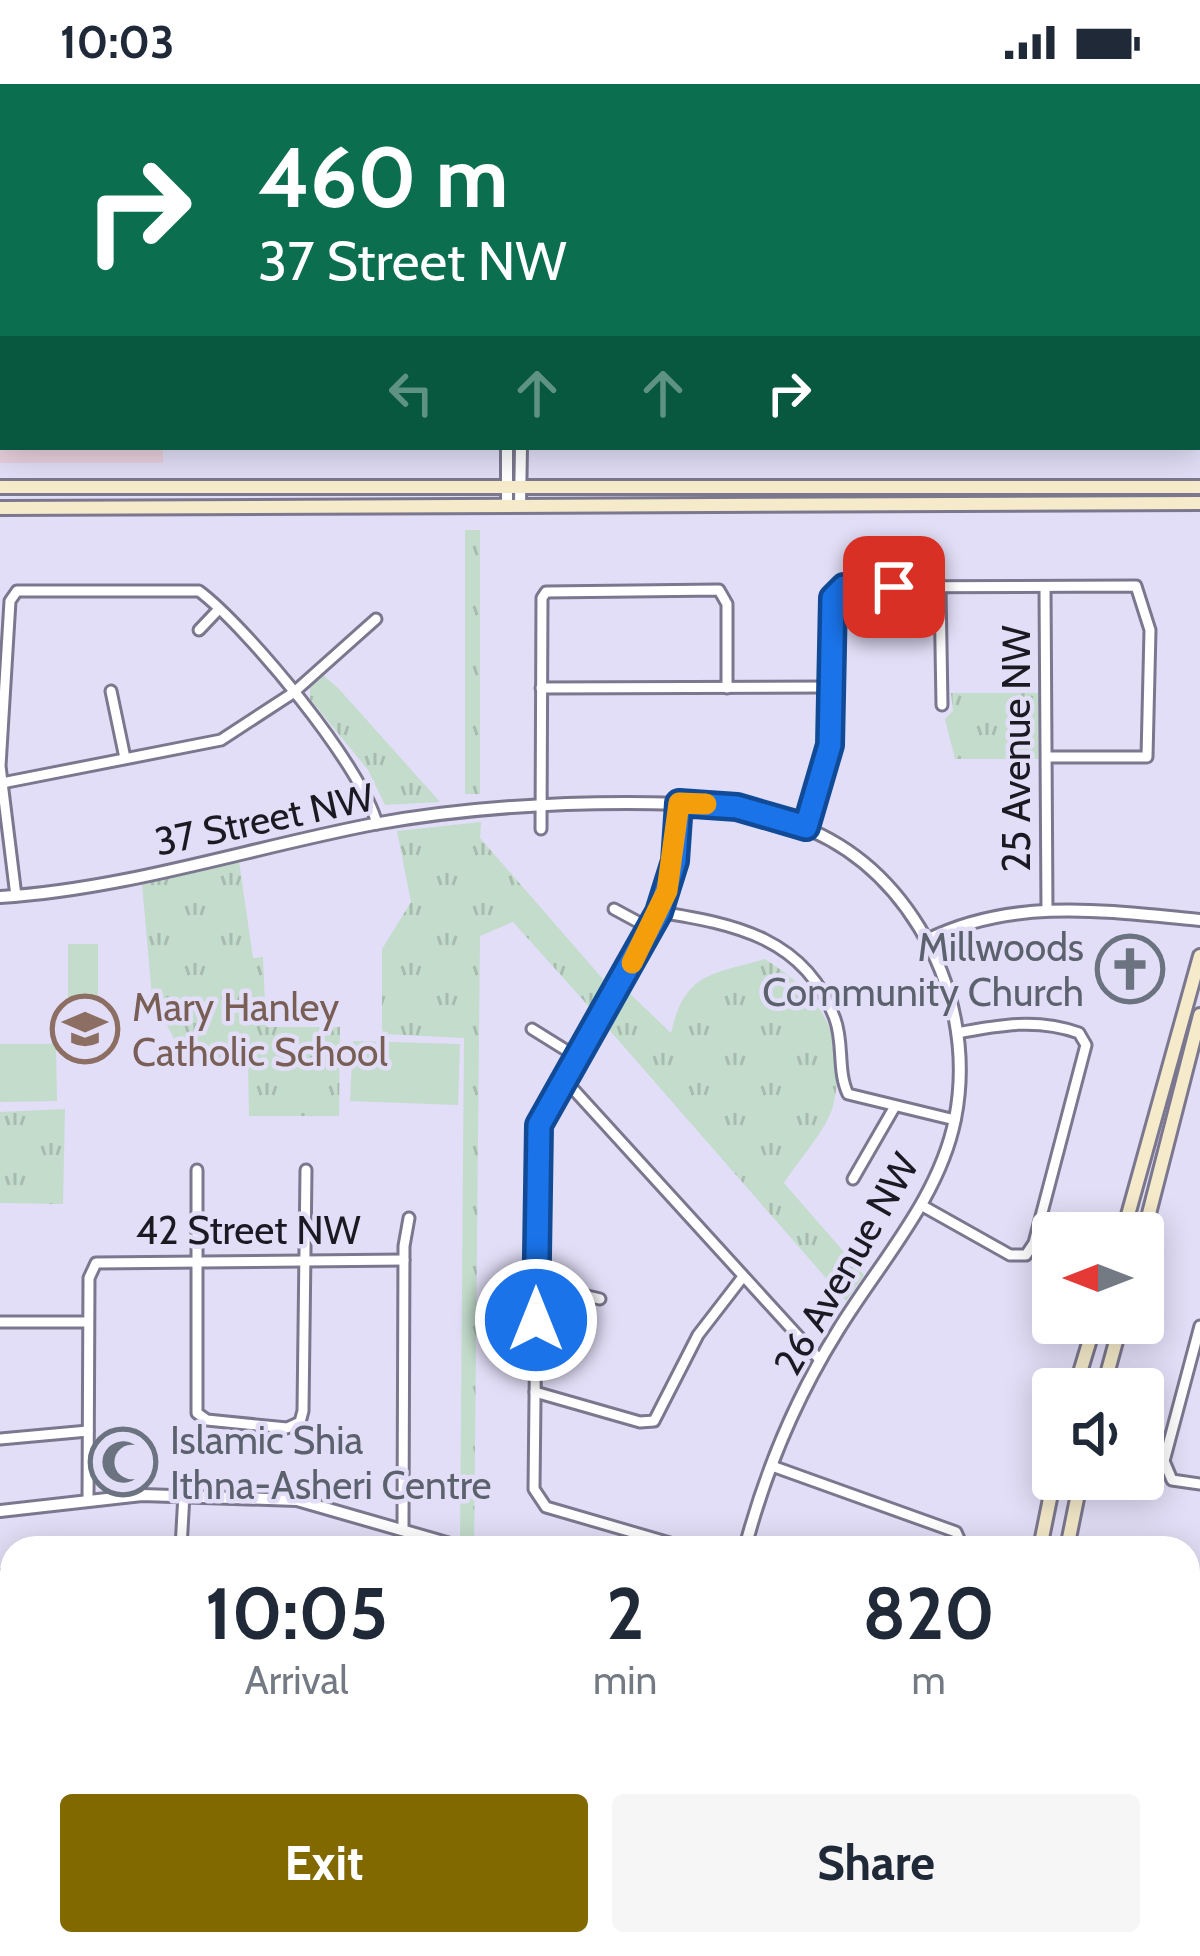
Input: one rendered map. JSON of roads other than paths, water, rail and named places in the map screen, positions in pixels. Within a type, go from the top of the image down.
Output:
[{"type":"main road","points":[[0,488],[1200,487]]},
{"type":"main road","points":[[0,508],[1200,503]]},
{"type":"main road","points":[[1130,1212],[1200,956]]},
{"type":"main road","points":[[1150,1212],[1200,1015]]},
{"type":"main road","points":[[1043,1536],[1050,1500]]},
{"type":"main road","points":[[1069,1536],[1077,1500]]},
{"type":"street","points":[[507,450],[514,505]]},
{"type":"street","points":[[513,485],[519,450]]},
{"type":"street","points":[[806,827],[826,766],[836,591],[849,586],[1136,586],[1150,630],[1147,757],[1047,757]]},
{"type":"street","points":[[542,830],[542,598],[546,592],[687,587],[722,592],[727,688]]},
{"type":"street","name":"25 Avenue NW","points":[[1045,587],[1047,910]]},
{"type":"street","points":[[940,588],[941,705]]},
{"type":"street","points":[[16,896],[2,783],[12,596],[17,591],[190,590],[218,610],[293,693],[356,772],[377,824]]},
{"type":"street","points":[[199,631],[218,610]]},
{"type":"street","points":[[2,783],[220,740],[293,693],[376,619]]},
{"type":"street","points":[[541,688],[832,687]]},
{"type":"street","points":[[111,691],[125,758]]},
{"type":"street","points":[[645,1536],[537,1501],[536,1139],[564,1078],[652,929],[675,861],[679,803]]},
{"type":"street","name":"37 Street NW","points":[[0,897],[109,884],[377,824],[542,805],[737,807],[806,827],[881,878]]},
{"type":"street","name":"26 Avenue NW","points":[[749,1536],[772,1466],[820,1360],[920,1205],[955,1120],[957,1034],[949,992],[927,940],[881,878]]},
{"type":"street","points":[[614,909],[652,929]]},
{"type":"street","points":[[927,940],[966,921],[1047,910],[1200,920]]},
{"type":"street","points":[[659,912],[745,928],[793,956],[816,982],[835,1019],[848,1094],[955,1120]]},
{"type":"street","points":[[920,1205],[1010,1255],[1024,1257],[1034,1244],[1084,1037],[1072,1030],[1029,1024],[957,1034]]},
{"type":"street","points":[[532,1029],[577,1057]]},
{"type":"street","points":[[564,1078],[646,1180],[820,1360]]},
{"type":"street","points":[[854,1179],[893,1108]]},
{"type":"street","points":[[196,1170],[199,1416],[281,1428],[297,1425],[303,1411],[306,1170]]},
{"type":"street","points":[[403,1526],[404,1261],[409,1218]]},
{"type":"street","name":"42 Street NW","points":[[88,1322],[94,1265],[107,1260],[404,1261]]},
{"type":"street","points":[[535,1392],[640,1422],[654,1421],[698,1335],[742,1278]]},
{"type":"street","points":[[536,1284],[599,1299]]},
{"type":"street","points":[[0,1322],[88,1322],[88,1500]]},
{"type":"street","points":[[1200,1326],[1166,1454],[1168,1477],[1200,1484]]},
{"type":"street","points":[[0,1439],[88,1431]]},
{"type":"street","points":[[772,1466],[958,1536]]},
{"type":"street","points":[[182,1536],[184,1494]]},
{"type":"street","points":[[0,1511],[184,1494],[297,1499],[431,1536]]},
{"type":"street","points":[[626,1536],[627,1531]]},
{"type":"place","name":"Millwoods Community Church","points":[[1130,969]]},
{"type":"place","name":"Mary Hanley Catholic School","points":[[85,1029]]},
{"type":"place","name":"Islamic Shia Ithna-Asheri Centre","points":[[123,1462]]}]
